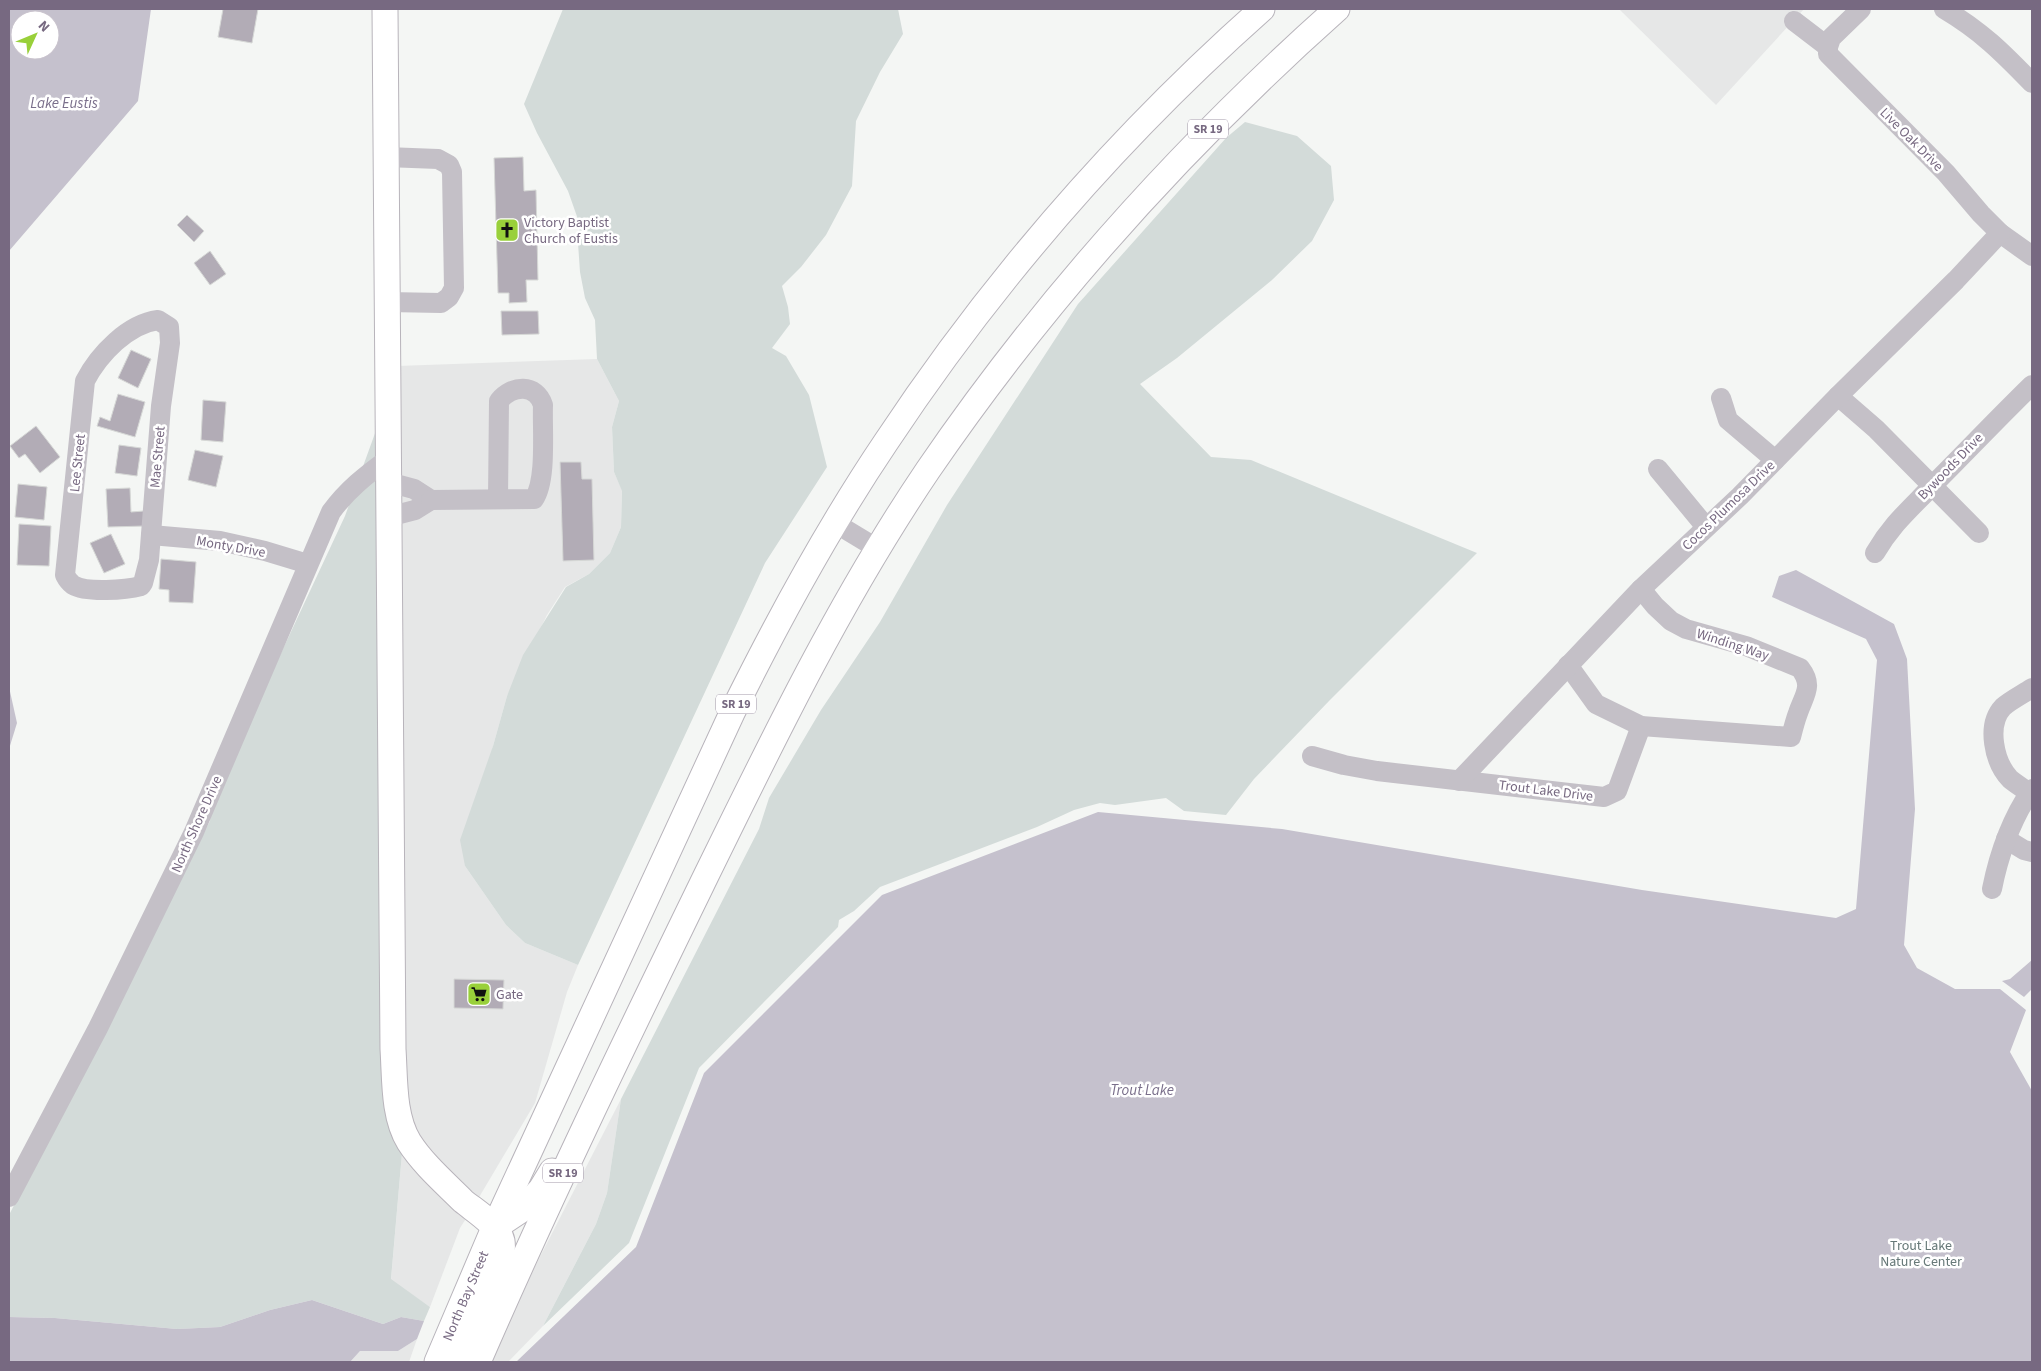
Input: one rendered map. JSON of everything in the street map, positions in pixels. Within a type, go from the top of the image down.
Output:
[{"type":"main road","points":[[385,9],[388,517],[391,630],[389,746],[393,1049],[396,1099],[401,1122],[409,1141],[439,1177],[494,1228],[502,1240],[499,1273],[460,1362]]},
{"type":"main road","name":"SR 19","points":[[494,1228],[732,713],[768,640],[835,523],[886,442],[938,367],[994,293],[1052,222],[1113,154],[1207,60],[1262,9]]},
{"type":"main road","name":"SR 19","points":[[478,1362],[517,1273],[610,1073],[775,738],[878,549],[926,473],[1031,328],[1147,193],[1209,128],[1336,9]]},
{"type":"main road","points":[[494,1228],[524,1208],[540,1189],[610,1073]]},
{"type":"main road","name":"North Bay Street","points":[[437,1362],[494,1228]]},
{"type":"street","points":[[1828,47],[1831,38],[1861,9]]},
{"type":"street","points":[[1944,9],[1972,26],[1993,43],[2032,82]]},
{"type":"street","name":"Live Oak Drive","points":[[1794,21],[1828,47],[1828,54],[1946,173],[2000,233],[2032,256]]},
{"type":"street","points":[[386,157],[438,159],[449,165],[452,172],[454,288],[449,297],[441,303],[388,302]]},
{"type":"street","name":"Cocos Plumosa Drive","points":[[1459,781],[1640,588],[1775,460],[1956,280],[2000,233]]},
{"type":"street","name":"Lee Street","points":[[141,586],[126,590],[82,588],[74,585],[65,575],[85,381],[92,367],[110,348],[137,326],[149,321],[158,320],[169,327]]},
{"type":"street","name":"Mae Street","points":[[141,586],[149,560],[152,535],[161,406],[170,343],[169,327]]},
{"type":"street","name":"Bywoods Drive","points":[[1875,553],[1888,531],[1986,429],[2032,385]]},
{"type":"street","points":[[388,517],[415,510],[431,500],[534,499],[540,492],[542,478],[543,406],[540,397],[533,391],[514,389],[506,393],[499,402],[498,499]]},
{"type":"street","points":[[1838,396],[1876,429],[1979,533]]},
{"type":"street","points":[[1721,398],[1728,420],[1775,460]]},
{"type":"street","points":[[1658,469],[1706,527]]},
{"type":"street","points":[[388,471],[431,500]]},
{"type":"street","name":"North Shore Drive","points":[[9,1197],[98,1028],[194,832],[332,512],[343,496],[363,477],[388,471]]},
{"type":"street","points":[[835,523],[878,549]]},
{"type":"street","name":"Monty Drive","points":[[152,535],[220,541],[265,550],[308,564]]},
{"type":"street","name":"Winding Way","points":[[1640,588],[1654,606],[1671,621],[1686,629],[1746,646],[1800,668],[1805,675],[1807,685],[1806,696],[1798,712],[1791,737],[1641,726]]},
{"type":"street","points":[[1568,665],[1596,704],[1641,726]]},
{"type":"street","points":[[1992,889],[1998,860],[2006,839],[2031,791],[2010,778],[2002,766],[1993,740],[1992,727],[2004,706],[2032,688]]},
{"type":"street","name":"Trout Lake Drive","points":[[1312,756],[1377,770],[1604,797],[1617,791],[1641,726]]},
{"type":"street","points":[[2006,839],[2024,850],[2032,852]]},
{"type":"shaded area","points":[[563,9],[898,9],[903,34],[880,72],[856,121],[852,186],[826,235],[801,267],[782,286],[788,307],[790,324],[772,348],[786,356],[809,395],[827,467],[765,563],[578,965],[525,943],[506,925],[465,866],[460,840],[493,746],[507,696],[523,655],[566,587],[589,574],[610,553],[621,527],[622,491],[614,472],[612,427],[619,401],[597,359],[595,320],[585,298],[580,272],[578,243],[580,225],[568,191],[524,104]]},
{"type":"shaded area","points":[[1619,9],[1804,9],[1716,105]]},
{"type":"shaded area","points":[[1245,122],[1297,136],[1331,166],[1334,200],[1312,241],[1272,280],[1177,358],[1140,384],[1211,457],[1251,460],[1477,553],[1254,779],[1226,815],[1184,811],[1166,798],[1115,805],[1100,803],[1074,810],[1037,827],[880,887],[854,911],[839,920],[838,927],[699,1068],[629,1243],[543,1326],[596,1224],[607,1193],[621,1099],[759,829],[769,798],[821,710],[880,622],[947,505],[1078,304],[1226,138]]},
{"type":"shaded area","points":[[597,359],[619,401],[612,427],[614,472],[622,490],[621,527],[610,553],[589,574],[565,587],[547,615],[507,696],[493,746],[465,866],[506,925],[525,943],[578,965],[567,992],[535,1103],[478,1199],[446,1170],[418,1136],[406,1096],[397,366]]},
{"type":"shaded area","points":[[378,425],[402,1153],[391,1279],[430,1307],[424,1321],[401,1317],[383,1324],[312,1300],[270,1310],[220,1327],[177,1329],[55,1318],[9,1317],[9,1215],[210,821],[211,803],[345,516]]},
{"type":"shaded area","points":[[621,1099],[607,1193],[596,1224],[543,1326],[508,1362],[492,1362],[506,1323]]},
{"type":"shaded area","points":[[402,1153],[467,1217],[460,1228],[430,1307],[391,1280]]},
{"type":"shaded area","points":[[417,1339],[409,1362],[350,1362],[360,1351],[398,1351]]},
{"type":"water","name":"Lake Eustis","points":[[9,9],[151,9],[138,101],[9,251]]},
{"type":"water","name":"Trout Lake","points":[[1796,570],[1894,624],[1907,659],[1915,809],[1904,945],[1917,968],[1955,989],[2000,989],[2026,1010],[2010,1052],[2032,1091],[2032,1362],[516,1362],[636,1247],[704,1073],[882,895],[1098,812],[1282,829],[1642,890],[1836,918],[1856,909],[1877,660],[1866,639],[1772,597],[1779,576]]},
{"type":"water","points":[[9,687],[17,723],[9,749]]},
{"type":"water","points":[[2032,960],[2032,989],[2024,997],[2002,981],[2010,979]]},
{"type":"water","points":[[312,1300],[383,1324],[401,1317],[424,1321],[417,1339],[398,1351],[360,1351],[350,1362],[9,1362],[9,1317],[55,1318],[177,1329],[220,1327],[270,1310]]},
{"type":"building","points":[[223,9],[258,9],[252,43],[218,37]]},
{"type":"building","points":[[523,157],[524,191],[536,190],[538,280],[526,280],[527,302],[509,303],[509,293],[498,293],[494,158]]},
{"type":"building","points":[[187,215],[204,231],[194,242],[177,225]]},
{"type":"building","points":[[210,251],[226,274],[210,285],[194,263]]},
{"type":"building","points":[[501,311],[538,311],[539,334],[502,335]]},
{"type":"building","points":[[131,350],[151,359],[138,388],[118,378]]},
{"type":"building","points":[[118,394],[145,402],[135,437],[97,426],[100,417],[110,421]]},
{"type":"building","points":[[203,400],[226,402],[223,442],[201,440]]},
{"type":"building","points":[[36,426],[60,457],[40,473],[25,454],[19,458],[10,446]]},
{"type":"building","points":[[119,445],[141,448],[137,476],[115,473]]},
{"type":"building","points":[[195,450],[223,456],[216,487],[188,480]]},
{"type":"building","points":[[560,462],[581,462],[582,479],[592,479],[594,560],[563,561]]},
{"type":"building","points":[[18,484],[47,487],[44,520],[15,517]]},
{"type":"building","points":[[130,488],[131,512],[144,511],[145,526],[108,527],[106,489]]},
{"type":"building","points":[[19,524],[51,526],[49,566],[17,565]]},
{"type":"building","points":[[111,534],[125,564],[104,573],[90,543]]},
{"type":"building","points":[[161,559],[196,562],[193,603],[169,602],[169,590],[159,589]]},
{"type":"building","name":"Gate","points":[[454,979],[504,980],[503,1009],[454,1008]]},
{"type":"place","name":"Victory Baptist Church of Eustis","points":[[507,230]]},
{"type":"place","name":"Gate","points":[[479,994]]},
{"type":"park label","name":"Trout Lake Nature Center","points":[[1921,1254]]}]
